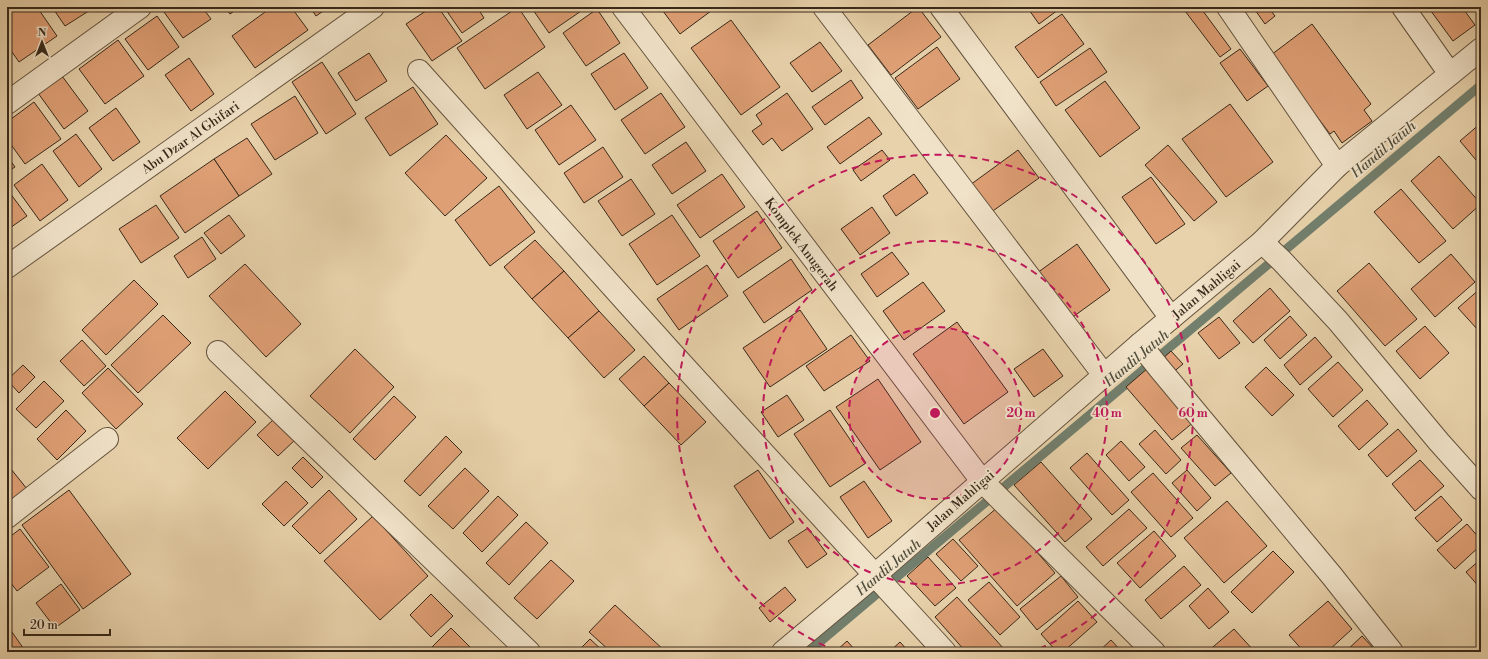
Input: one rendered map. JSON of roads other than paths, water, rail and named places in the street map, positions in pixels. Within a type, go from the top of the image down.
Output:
[{"type":"street","points":[[7,103],[140,7]]},
{"type":"street","name":"Abu Dzar Al Ghifari","points":[[7,267],[373,7]]},
{"type":"street","name":"Komplek Anugerah","points":[[623,7],[991,491],[1154,652]]},
{"type":"street","points":[[824,7],[1104,375]]},
{"type":"street","points":[[941,7],[1171,318]]},
{"type":"street","points":[[1228,7],[1337,166]]},
{"type":"street","points":[[1403,7],[1450,74]]},
{"type":"street","name":"Jalan Mahligai","points":[[783,652],[882,583],[991,491],[1104,375],[1149,356],[1171,318],[1271,251],[1337,166],[1481,49]]},
{"type":"street","points":[[419,71],[672,353],[945,652]]},
{"type":"street","points":[[1271,251],[1338,322],[1439,442],[1481,489]]},
{"type":"street","points":[[218,352],[529,652]]},
{"type":"street","points":[[1149,356],[1332,576],[1392,652]]},
{"type":"street","points":[[7,517],[108,439]]},
{"type":"waterway","name":"Handil Jatuh","points":[[808,652],[1481,85]]}]
